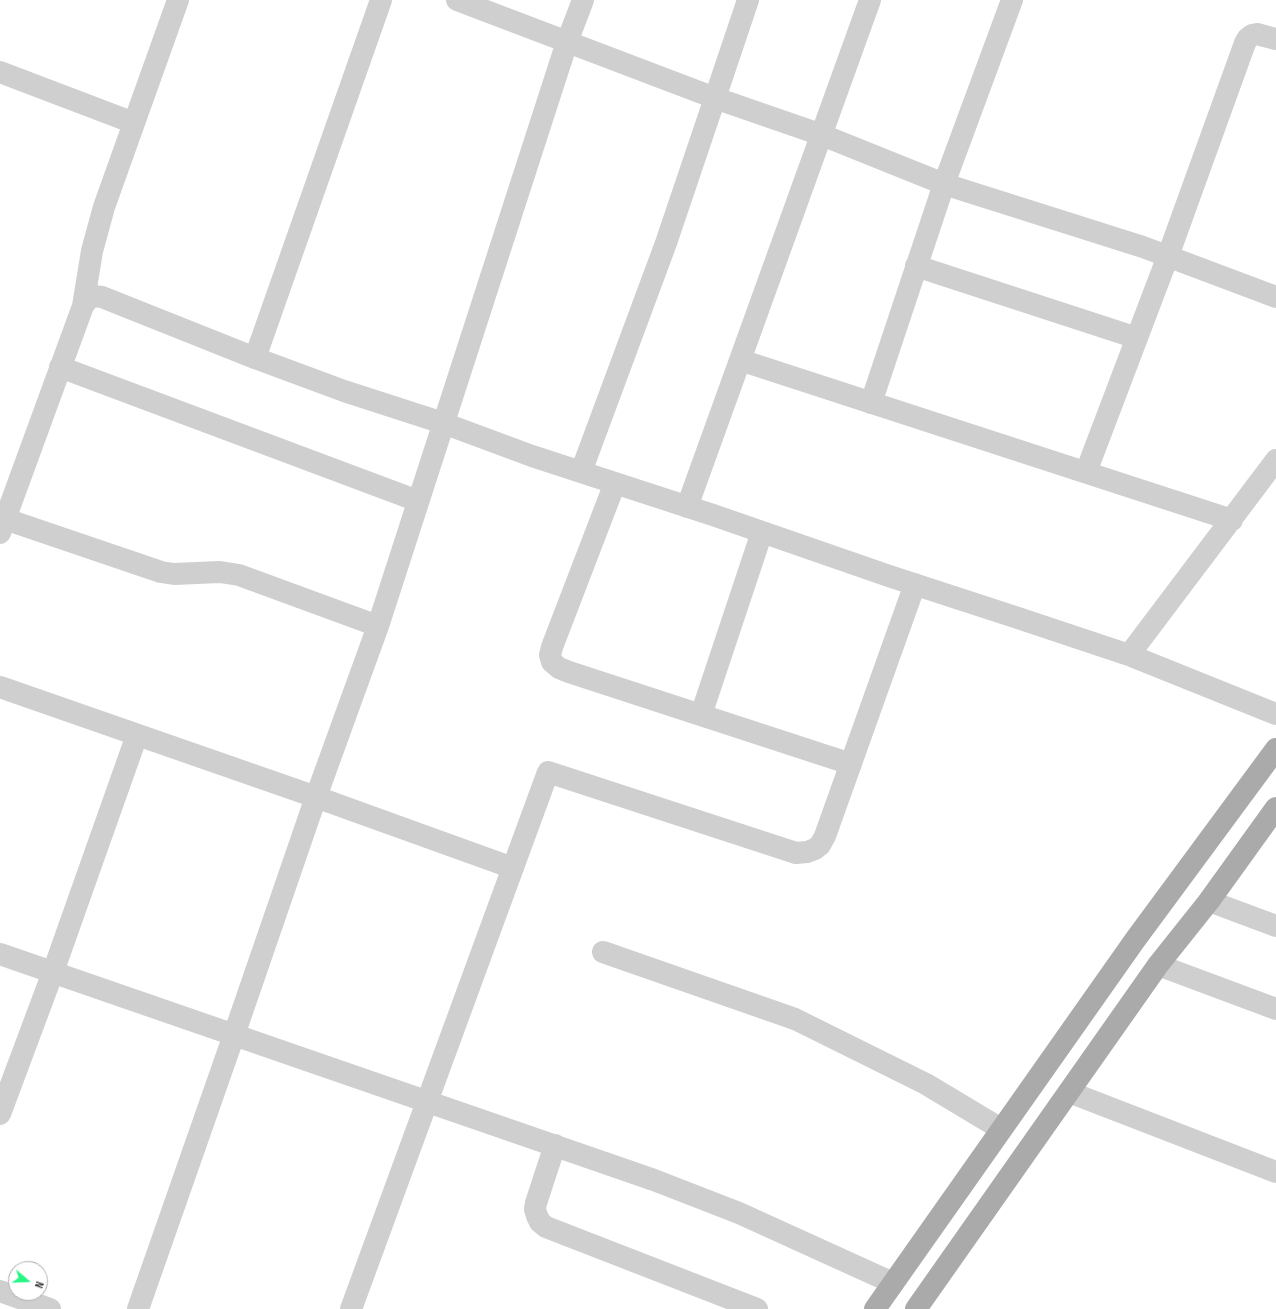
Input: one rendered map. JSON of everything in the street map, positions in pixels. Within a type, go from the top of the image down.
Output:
[{"type":"main road","points":[[875,1309],[1135,940],[1276,749]]},
{"type":"main road","points":[[916,1309],[1158,965],[1209,901],[1276,808]]},
{"type":"street","points":[[178,0],[96,230],[83,306],[2,526],[161,572],[174,574],[220,572],[239,575],[378,626]]},
{"type":"street","points":[[255,358],[381,0]]},
{"type":"street","points":[[457,0],[715,98],[822,135],[944,184],[1143,247],[1276,297]]},
{"type":"street","points":[[138,1309],[316,797],[378,626],[567,42],[583,0]]},
{"type":"street","points":[[581,472],[666,243],[748,0]]},
{"type":"street","points":[[687,507],[870,0]]},
{"type":"street","points":[[871,403],[944,184],[1012,0]]},
{"type":"street","points":[[1086,472],[1168,256],[1245,43],[1252,35],[1257,34],[1276,39]]},
{"type":"street","points":[[0,72],[134,123]]},
{"type":"street","points":[[916,266],[1137,338]]},
{"type":"street","points":[[83,306],[88,299],[94,296],[102,297],[255,358],[344,391],[443,423],[532,456],[1129,656],[1276,714]]},
{"type":"street","points":[[740,360],[1232,520]]},
{"type":"street","points":[[60,367],[418,502]]},
{"type":"street","points":[[1129,656],[1276,460]]},
{"type":"street","points":[[615,483],[552,647],[550,654],[552,662],[559,668],[851,764]]},
{"type":"street","points":[[701,715],[762,532]]},
{"type":"street","points":[[351,1309],[548,772],[796,853],[807,852],[815,849],[820,845],[825,836],[915,584]]},
{"type":"street","points":[[0,687],[316,797],[513,868]]},
{"type":"street","points":[[0,1114],[53,972],[137,735]]},
{"type":"street","points":[[1209,901],[1276,926]]},
{"type":"street","points":[[603,952],[801,1022],[926,1084],[1001,1130]]},
{"type":"street","points":[[0,954],[654,1180],[738,1213],[893,1283]]},
{"type":"street","points":[[1158,965],[1276,1009]]},
{"type":"street","points":[[1069,1092],[1276,1172]]},
{"type":"street","points":[[555,1145],[535,1209],[540,1222],[546,1228],[757,1309]]},
{"type":"street","points":[[0,1291],[50,1309]]}]
